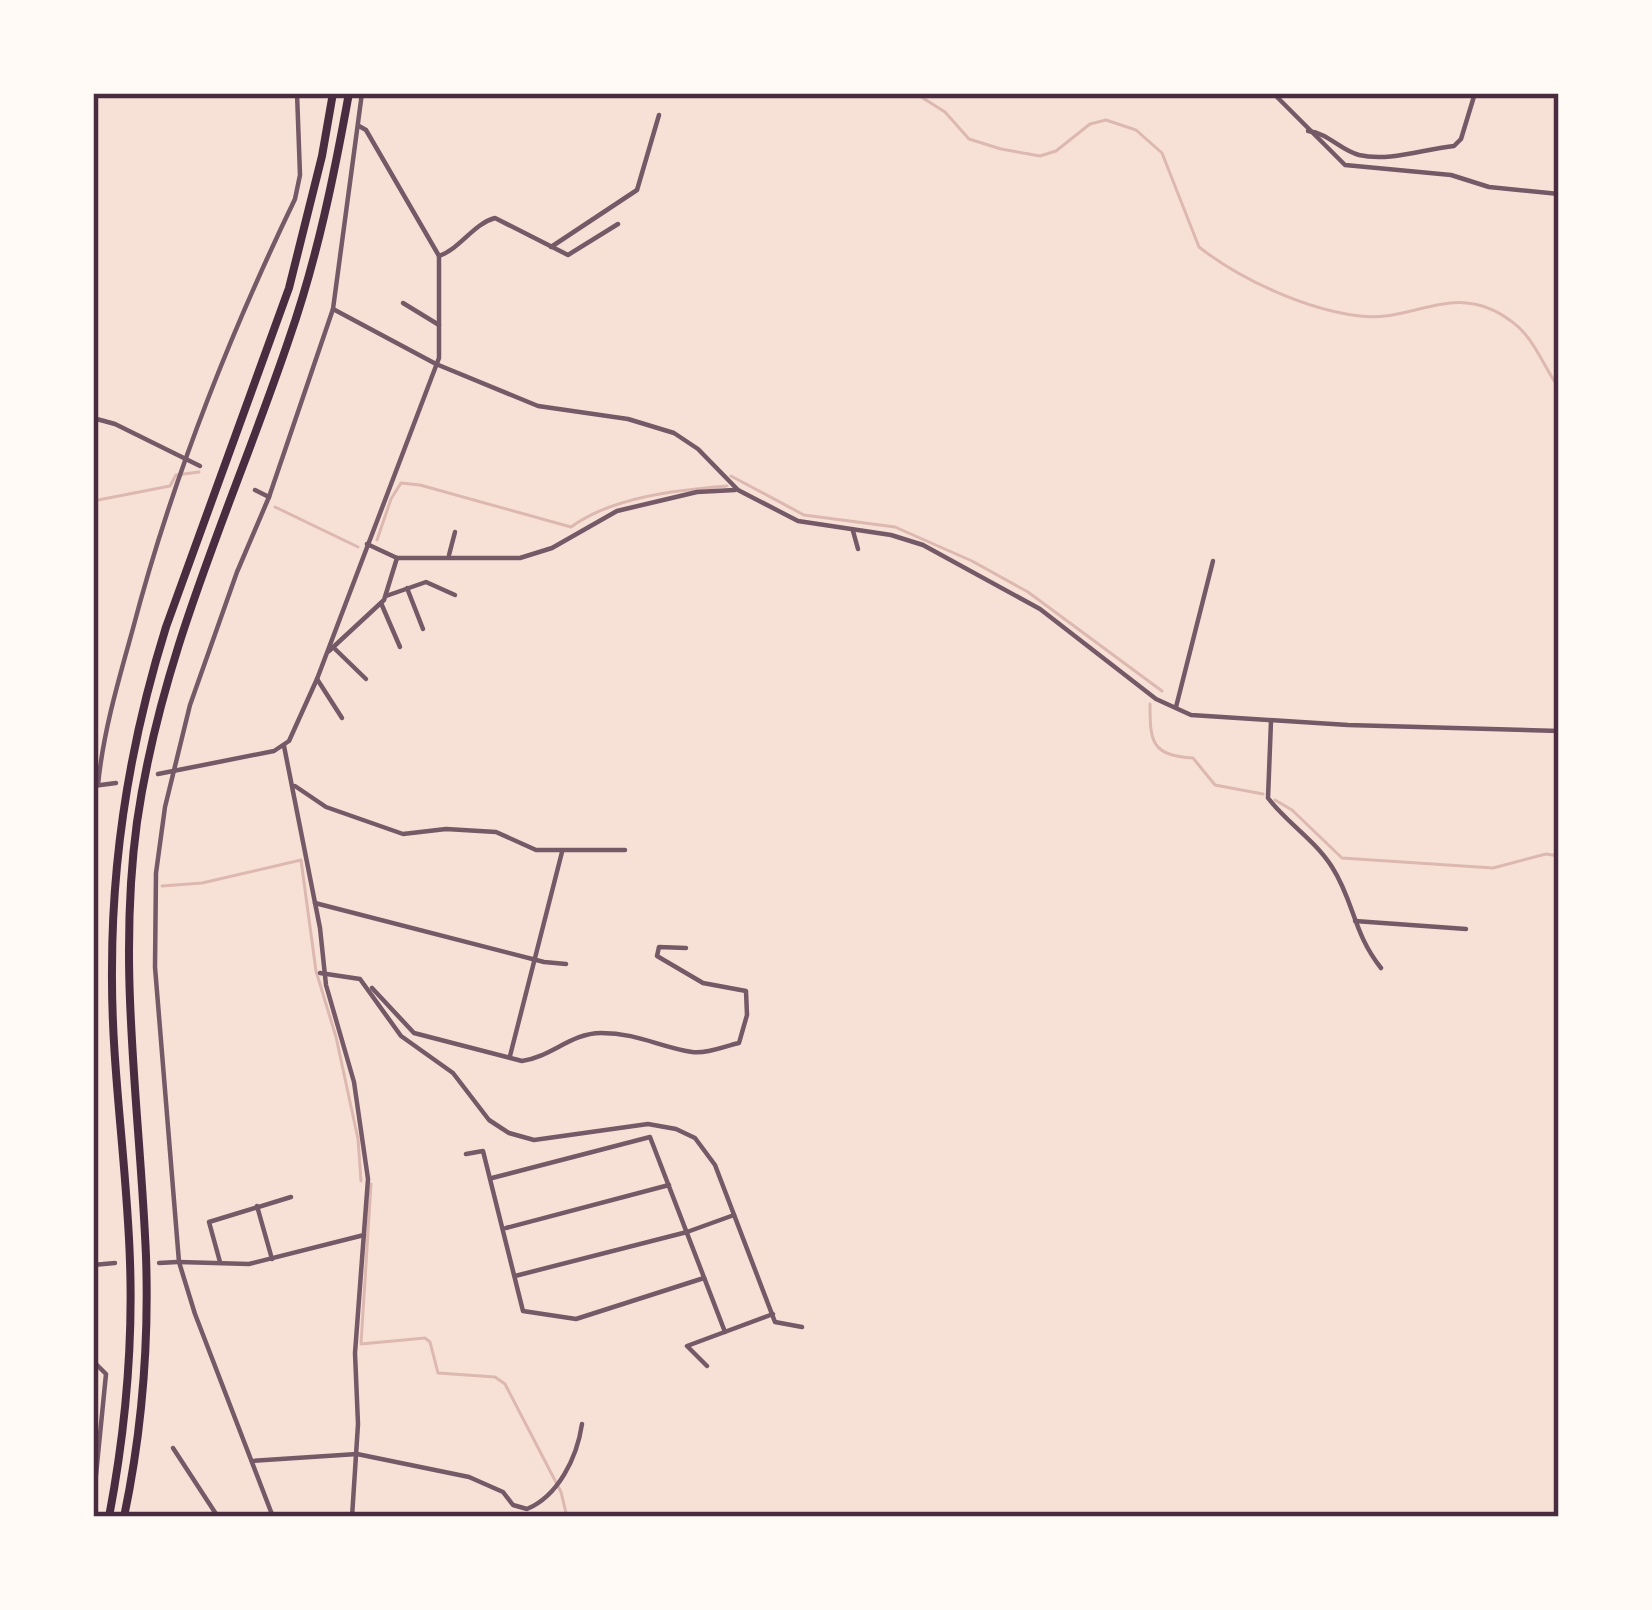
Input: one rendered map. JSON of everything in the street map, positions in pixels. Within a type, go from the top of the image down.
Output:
[{"type":"highway","points":[[109,1517],[128,1392],[131,1296],[112,1005],[113,913],[121,826],[150,680],[289,288],[334,93]]},
{"type":"highway","points":[[124,1517],[146,1348],[146,1256],[127,970],[132,867],[144,776],[180,631],[290,337],[328,204],[349,93]]},
{"type":"street","points":[[116,783],[95,786],[141,597],[185,459],[295,200],[300,175],[297,93]]},
{"type":"street","points":[[273,1517],[178,1262],[155,967],[156,874],[173,772],[206,656],[269,496],[333,309],[362,93]]},
{"type":"street","points":[[1273,93],[1352,167],[1437,173],[1489,187],[1559,194]]},
{"type":"street","points":[[1308,130],[1366,157],[1454,146],[1462,139],[1475,93]]},
{"type":"street","points":[[551,247],[637,190],[658,115]]},
{"type":"street","points":[[352,1517],[356,1353],[368,1179],[354,1082],[322,973],[315,903],[284,746],[331,650],[436,364],[439,325],[439,256],[366,130],[357,125]]},
{"type":"street","points":[[592,217],[604,234]]},
{"type":"street","points":[[439,256],[495,218],[568,255],[618,224]]},
{"type":"street","points":[[403,303],[439,325]]},
{"type":"street","points":[[333,309],[436,364],[550,410],[628,419],[674,433],[698,448],[738,490],[798,521],[911,540],[1040,609],[1175,709],[1208,718],[1559,731]]},
{"type":"street","points":[[93,418],[116,424],[200,466]]},
{"type":"street","points":[[255,490],[269,496]]},
{"type":"street","points":[[368,544],[397,558],[520,558],[552,548],[617,512],[697,493],[738,490]]},
{"type":"street","points":[[853,531],[858,549]]},
{"type":"street","points":[[448,555],[455,532]]},
{"type":"street","points":[[331,650],[381,603],[397,558]]},
{"type":"street","points":[[1175,709],[1213,561]]},
{"type":"street","points":[[386,596],[426,582],[455,595]]},
{"type":"street","points":[[406,588],[423,629]]},
{"type":"street","points":[[381,603],[400,646]]},
{"type":"street","points":[[331,650],[366,679]]},
{"type":"street","points":[[317,679],[342,718]]},
{"type":"street","points":[[1271,721],[1268,798],[1323,853],[1336,873],[1360,943],[1381,968]]},
{"type":"street","points":[[158,775],[284,746]]},
{"type":"street","points":[[295,786],[326,807],[404,835],[446,829],[496,832],[536,850],[625,850]]},
{"type":"street","points":[[510,1058],[562,852]]},
{"type":"street","points":[[315,903],[566,964]]},
{"type":"street","points":[[1355,921],[1466,929]]},
{"type":"street","points":[[322,973],[347,974],[367,985],[414,1033],[510,1058],[537,1058],[572,1039],[598,1033],[650,1038],[692,1052],[739,1043],[747,1015],[746,992],[703,983],[657,956],[658,947],[686,948]]},
{"type":"street","points":[[367,985],[400,1036],[453,1072],[497,1127],[534,1140],[648,1124],[687,1133],[715,1165],[776,1322],[802,1327]]},
{"type":"street","points":[[491,1178],[650,1137],[724,1332]]},
{"type":"street","points":[[466,1154],[483,1151],[524,1311],[576,1319],[704,1278]]},
{"type":"street","points":[[504,1229],[669,1185]]},
{"type":"street","points":[[220,1262],[209,1222],[291,1197]]},
{"type":"street","points":[[257,1206],[272,1258]]},
{"type":"street","points":[[515,1276],[687,1232],[734,1215]]},
{"type":"street","points":[[159,1263],[248,1264],[364,1235]]},
{"type":"street","points":[[93,1264],[115,1263]]},
{"type":"street","points":[[707,1366],[687,1346],[772,1314]]},
{"type":"street","points":[[93,1361],[106,1374],[93,1504]]},
{"type":"street","points":[[252,1461],[357,1454],[469,1477],[503,1492],[513,1505],[532,1509],[556,1488],[582,1424]]},
{"type":"street","points":[[172,1448],[218,1517]]},
{"type":"waterway","points":[[915,93],[945,112],[969,139],[1040,156],[1056,151],[1090,124],[1106,120],[1136,130],[1162,153],[1199,247],[1234,271],[1297,300],[1360,316],[1380,317],[1453,303],[1491,309],[1526,335],[1559,388]]},
{"type":"waterway","points":[[93,501],[170,486],[176,475],[199,472]]},
{"type":"waterway","points":[[731,476],[804,515],[895,527],[972,561],[1028,592],[1162,691]]},
{"type":"waterway","points":[[377,540],[401,483],[571,527],[625,502],[727,486]]},
{"type":"waterway","points":[[275,507],[358,547]]},
{"type":"waterway","points":[[1150,704],[1153,737],[1161,750],[1193,758],[1215,785],[1263,794]]},
{"type":"waterway","points":[[1275,800],[1342,858],[1493,868],[1546,854],[1559,856]]},
{"type":"waterway","points":[[162,886],[202,883],[301,860],[316,971],[358,1139],[361,1181]]},
{"type":"waterway","points":[[371,1184],[361,1344],[425,1338],[438,1373],[495,1377],[505,1384],[561,1492],[567,1517]]}]
